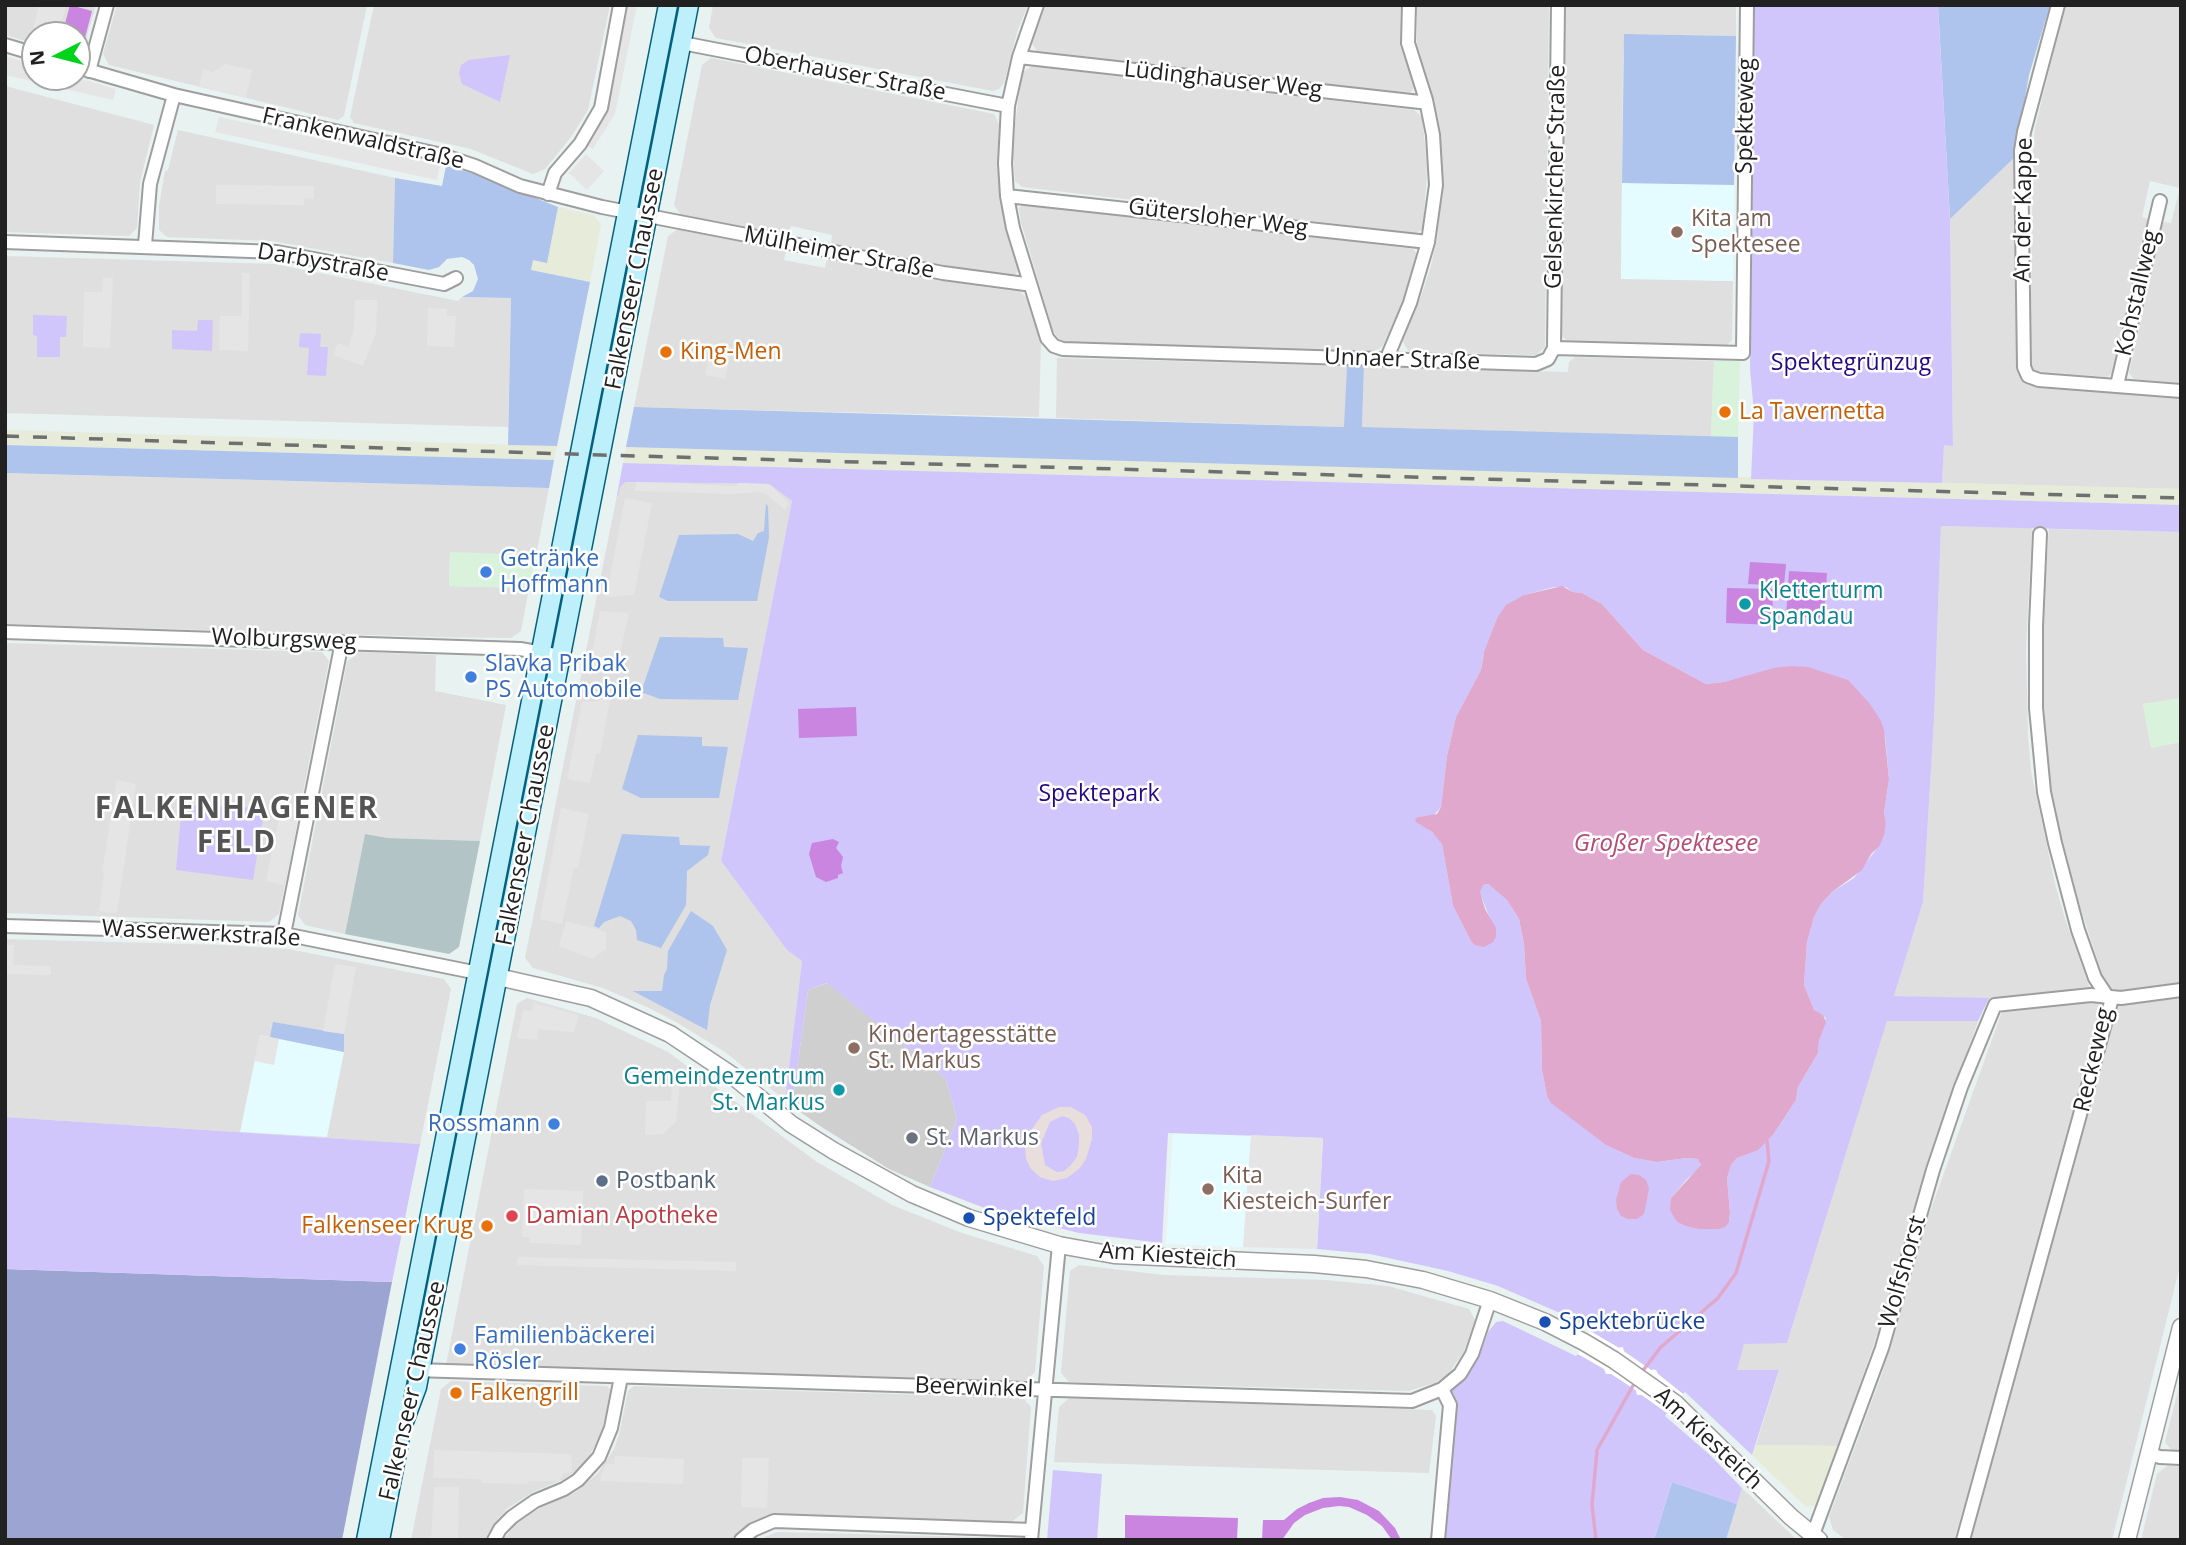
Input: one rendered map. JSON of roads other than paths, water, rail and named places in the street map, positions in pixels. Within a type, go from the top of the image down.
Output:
[{"type":"main road","name":"Falkenseer Chaussee","points":[[366,1540],[668,5]]},
{"type":"main road","name":"Falkenseer Chaussee","points":[[380,1540],[402,1427],[417,1387],[689,5]]},
{"type":"main road","points":[[478,973],[498,977]]},
{"type":"street","points":[[91,48],[107,5]]},
{"type":"street","points":[[548,194],[555,173],[580,144],[601,108],[620,5]]},
{"type":"street","points":[[1030,283],[1013,228],[1005,163],[1008,106],[1019,57],[1037,5]]},
{"type":"street","points":[[1388,360],[1410,303],[1428,242],[1436,185],[1433,135],[1426,100],[1408,43],[1409,5]]},
{"type":"street","name":"Gelsenkircher Straße","points":[[1554,348],[1558,5]]},
{"type":"street","name":"Spekteweg","points":[[1554,348],[1743,352],[1747,5]]},
{"type":"street","name":"An der Kappe","points":[[2058,5],[2021,151],[2024,367],[2028,376],[2039,380],[2117,385]]},
{"type":"street","name":"Oberhauser Straße","points":[[682,43],[1008,106]]},
{"type":"street","name":"Lüdinghauser Weg","points":[[1019,57],[1420,102],[1426,100]]},
{"type":"street","name":"Frankenwaldstraße","points":[[91,71],[174,95],[442,155],[520,186],[648,216]]},
{"type":"street","points":[[145,246],[150,184],[174,95]]},
{"type":"street","name":"Gütersloher Weg","points":[[1007,195],[1428,242]]},
{"type":"street","name":"Kohstallweg","points":[[2117,385],[2160,201]]},
{"type":"street","name":"Mülheimer Straße","points":[[648,216],[943,273],[1030,283]]},
{"type":"street","name":"Darbystraße","points":[[5,242],[277,252],[444,284],[456,278]]},
{"type":"street","name":"Unnaer Straße","points":[[1030,283],[1047,338],[1054,346],[1063,349],[1536,364],[1548,359],[1554,348]]},
{"type":"street","points":[[2117,385],[2181,391]]},
{"type":"street","name":"Reckeweg","points":[[1963,1540],[2110,1007],[2109,998],[2095,978],[2078,930],[2044,792],[2036,708],[2040,534]]},
{"type":"street","name":"Wolburgsweg","points":[[5,632],[517,649],[561,656]]},
{"type":"street","points":[[284,934],[342,642]]},
{"type":"street","name":"Wasserwerkstraße","points":[[5,926],[284,934],[478,973]]},
{"type":"street","name":"Am Kiesteich","points":[[498,977],[572,992],[623,1011],[670,1034],[733,1076],[791,1124],[875,1175],[969,1218],[1059,1245],[1114,1255],[1314,1264],[1366,1269],[1423,1280],[1490,1300],[1545,1322],[1584,1342],[1675,1403],[1814,1538]]},
{"type":"street","points":[[2109,998],[2181,990]]},
{"type":"street","name":"Wolfshorst","points":[[1814,1538],[1882,1348],[1933,1170],[1961,1087],[1995,1005],[2091,996],[2109,998]]},
{"type":"street","points":[[741,1540],[753,1530],[774,1521],[1032,1535],[1059,1245]]},
{"type":"street","name":"Beerwinkel","points":[[400,1367],[420,1371],[1412,1401],[1442,1389],[1460,1374],[1472,1354],[1490,1300]]},
{"type":"street","points":[[2127,1540],[2181,1327]]},
{"type":"street","points":[[494,1540],[512,1517],[535,1501],[578,1480],[599,1457],[611,1428],[621,1377]]},
{"type":"street","points":[[1438,1540],[1450,1405],[1442,1389]]},
{"type":"street","points":[[2149,1454],[2181,1458]]},
{"type":"water","name":"Großer Spektesee","points":[[1562,586],[1602,604],[1643,650],[1706,684],[1790,666],[1808,667],[1848,680],[1870,704],[1884,730],[1889,779],[1884,835],[1862,870],[1832,892],[1821,904],[1807,942],[1804,985],[1814,1010],[1823,1015],[1826,1022],[1818,1053],[1798,1087],[1796,1100],[1773,1135],[1758,1150],[1737,1158],[1731,1165],[1727,1178],[1729,1222],[1719,1229],[1686,1226],[1677,1222],[1670,1210],[1671,1198],[1701,1165],[1698,1159],[1657,1162],[1634,1158],[1606,1145],[1551,1103],[1542,1070],[1541,1021],[1526,979],[1519,919],[1507,900],[1488,884],[1483,885],[1480,892],[1485,909],[1496,928],[1496,937],[1484,947],[1475,945],[1453,906],[1442,844],[1415,819],[1437,814],[1441,807],[1447,756],[1456,717],[1481,670],[1484,652],[1497,618],[1506,605],[1524,595]]},
{"type":"water","points":[[1631,1174],[1646,1180],[1649,1189],[1644,1214],[1637,1219],[1621,1216],[1617,1209],[1616,1200],[1621,1182]]},
{"type":"waterway","points":[[1641,1373],[1661,1347],[1718,1298],[1736,1273],[1769,1161],[1767,1141]]},
{"type":"waterway","points":[[1596,1540],[1592,1505],[1597,1450],[1635,1382]]},
{"type":"railway","points":[[5,436],[2181,498]]},
{"type":"place","name":"Kita am Spektesee","points":[[1677,232]]},
{"type":"place","name":"King-Men","points":[[666,352]]},
{"type":"place","name":"La Tavernetta","points":[[1725,412]]},
{"type":"place","name":"Getränke Hoffmann","points":[[486,572]]},
{"type":"place","name":"Kletterturm Spandau","points":[[1745,604]]},
{"type":"place","name":"Slavka Pribak PS Automobile","points":[[471,677]]},
{"type":"place","name":"Kindertagesstätte St. Markus","points":[[854,1048]]},
{"type":"place","name":"Gemeindezentrum St. Markus","points":[[839,1090]]},
{"type":"place","name":"Rossmann","points":[[554,1124]]},
{"type":"place","name":"St. Markus","points":[[912,1138]]},
{"type":"place","name":"Postbank","points":[[602,1181]]},
{"type":"place","name":"Kita Kiesteich-Surfer","points":[[1208,1189]]},
{"type":"place","name":"Damian Apotheke","points":[[512,1216]]},
{"type":"place","name":"Spektefeld","points":[[969,1218]]},
{"type":"place","name":"Falkenseer Krug","points":[[487,1226]]},
{"type":"place","name":"Spektebrücke","points":[[1545,1322]]},
{"type":"place","name":"Familienbäckerei Rösler","points":[[460,1349]]},
{"type":"place","name":"Falkengrill","points":[[456,1393]]},
{"type":"district","name":"FALKENHAGENER FELD","points":[[237,826]]},
{"type":"park label","name":"Spektegrünzug","points":[[1851,363]]},
{"type":"park label","name":"Spektepark","points":[[1099,794]]}]
